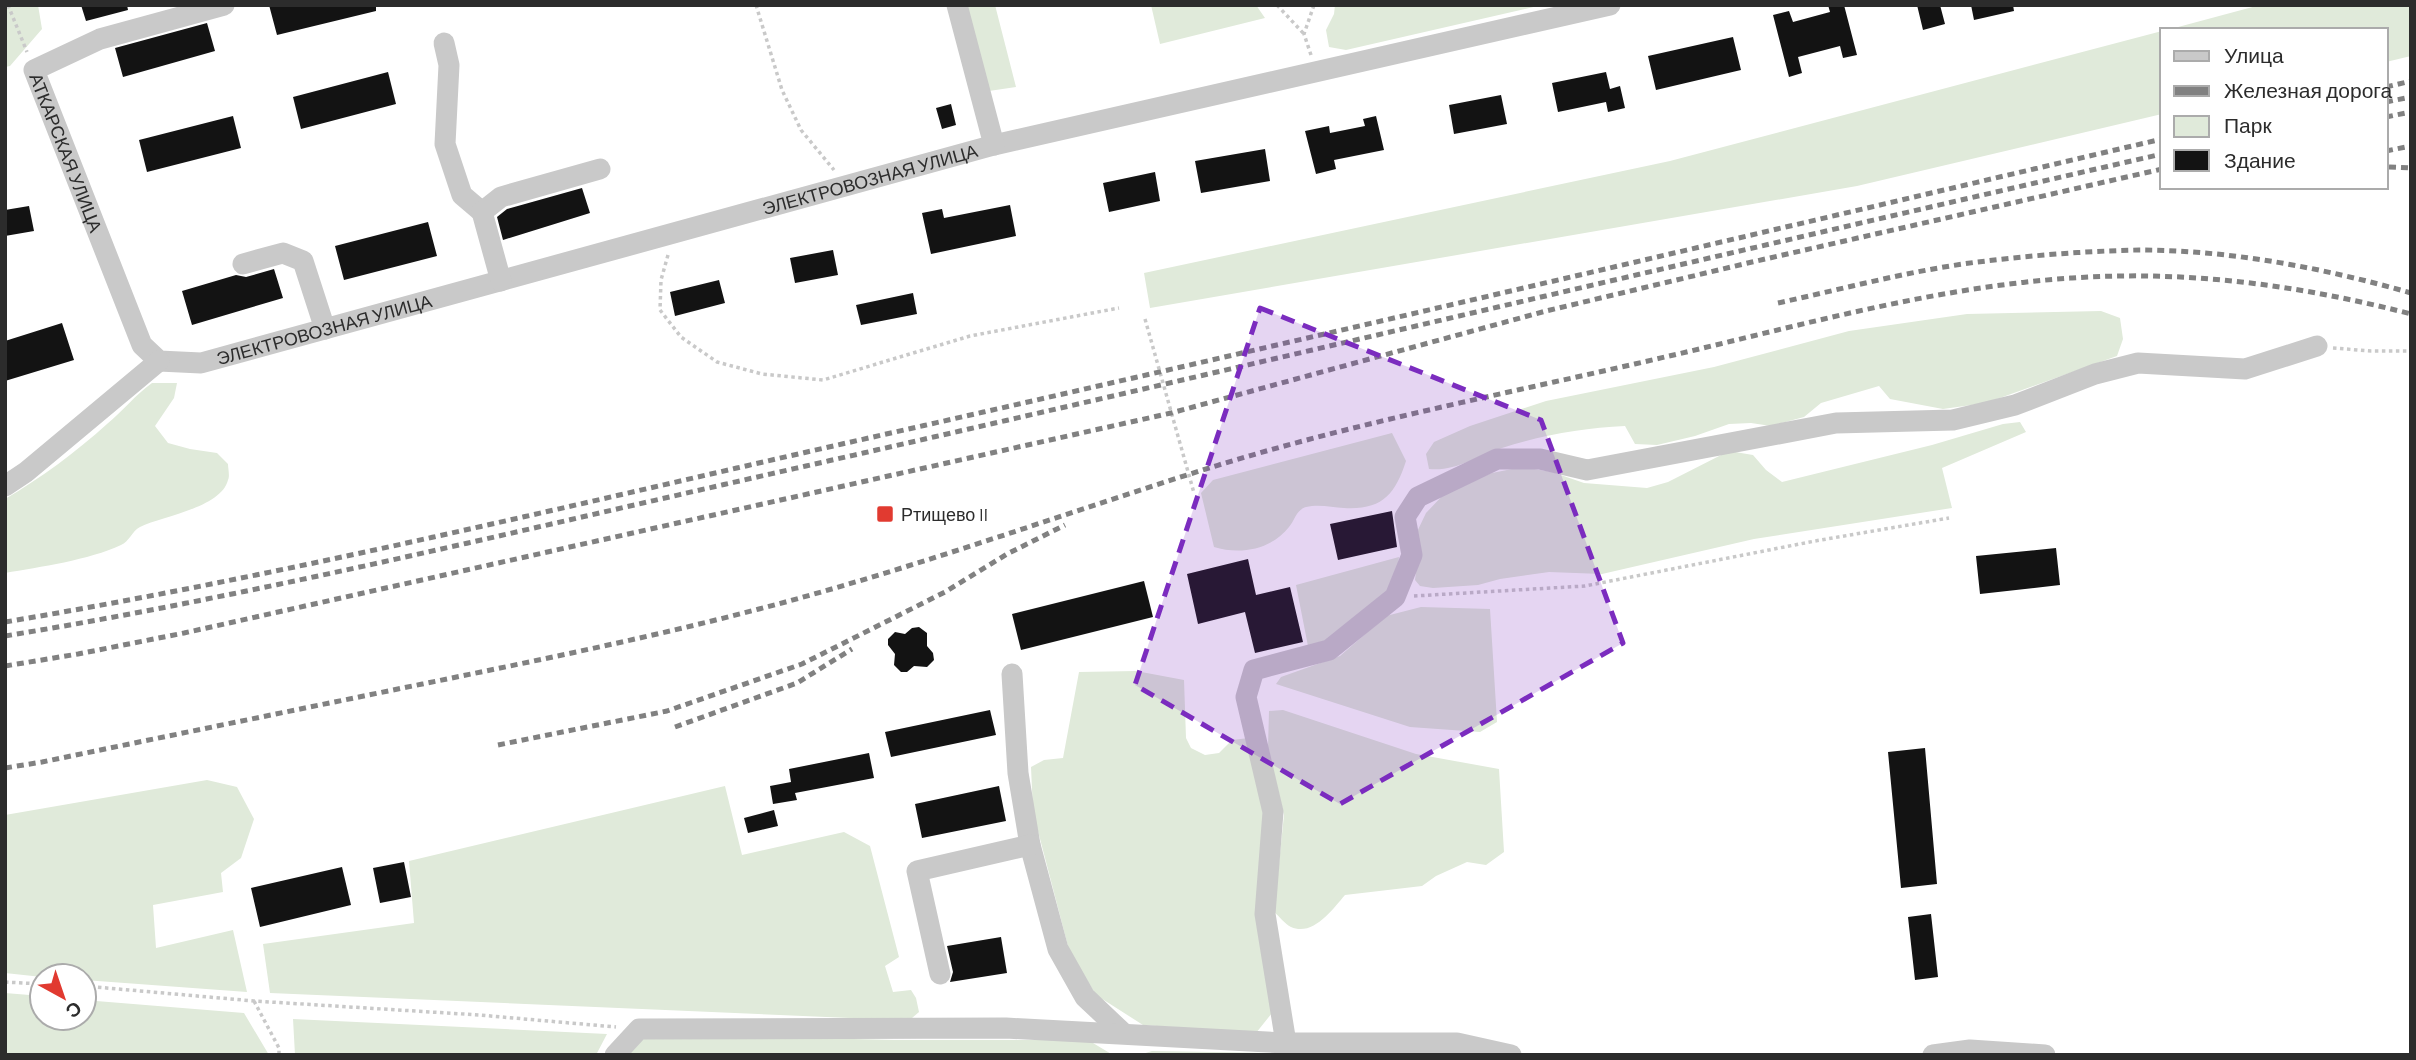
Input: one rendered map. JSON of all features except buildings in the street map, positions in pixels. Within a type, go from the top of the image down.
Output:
[{"type":"street","name":"АТКАРСКАЯ УЛИЦА","points":[[159,361],[142,345],[34,70],[100,39],[224,5]]},
{"type":"street","points":[[957,5],[994,145]]},
{"type":"street","name":"ЭЛЕКТРОВОЗНАЯ УЛИЦА","points":[[159,361],[201,363],[994,145],[1610,5]]},
{"type":"street","points":[[443,44],[449,65],[445,144],[462,195],[482,212],[500,281]]},
{"type":"street","points":[[482,212],[501,197],[600,169]]},
{"type":"street","points":[[243,264],[283,253],[303,261],[325,329]]},
{"type":"street","points":[[1286,1043],[1265,914],[1273,812],[1246,697],[1254,670],[1329,650],[1395,597],[1412,555],[1405,517],[1419,498],[1497,459],[1540,460],[1587,470],[1836,423],[1954,420],[2015,405],[2095,374],[2138,363],[2245,369],[2317,346]]},
{"type":"street","points":[[5,486],[26,472],[159,361]]},
{"type":"street","points":[[1012,674],[1018,773],[1030,845],[1058,948],[1085,997],[1122,1032]]},
{"type":"street","points":[[940,974],[917,871],[1030,845]]},
{"type":"street","points":[[615,1055],[639,1029],[1006,1028],[1122,1032],[1286,1043],[1457,1043],[1511,1055]]},
{"type":"street","points":[[1933,1055],[1970,1050],[2045,1055]]},
{"type":"path","points":[[8,5],[34,70]]},
{"type":"path","points":[[756,5],[782,90],[801,130],[847,185]]},
{"type":"path","points":[[1277,5],[1304,34],[1316,70]]},
{"type":"path","points":[[1304,34],[1314,5]]},
{"type":"path","points":[[674,233],[661,280],[660,310],[681,337],[718,362],[762,374],[823,380],[970,336],[1119,309]]},
{"type":"path","points":[[1145,320],[1194,493]]},
{"type":"path","points":[[2317,346],[2371,351],[2411,351]]},
{"type":"path","points":[[1395,597],[1585,586],[1815,541],[1949,519]]},
{"type":"path","points":[[5,982],[28,983]]},
{"type":"path","points":[[98,987],[639,1029]]},
{"type":"path","points":[[254,1001],[279,1048],[279,1055]]},
{"type":"highlighted area","points":[[1260,308],[1541,420],[1623,643],[1340,804],[1135,685]]},
{"type":"green space","points":[[5,5],[38,5],[42,29],[10,66],[5,67]]},
{"type":"green space","points":[[967,5],[995,5],[1016,87],[989,91]]},
{"type":"green space","points":[[1151,5],[1256,5],[1265,18],[1160,44]]},
{"type":"green space","points":[[1335,5],[1542,5],[1346,50],[1329,47],[1326,30],[1334,14]]},
{"type":"green space","points":[[2260,5],[2411,5],[2411,56],[2388,62],[2388,28],[2174,28]]},
{"type":"green space","points":[[2160,32],[2160,114],[1857,186],[1150,308],[1144,273],[1670,161]]},
{"type":"green space","points":[[2101,311],[2120,318],[2123,339],[2117,356],[1986,403],[1943,409],[1890,399],[1879,386],[1821,403],[1804,417],[1771,426],[1729,424],[1657,445],[1635,444],[1625,426],[1594,428],[1532,439],[1457,466],[1429,469],[1426,454],[1434,442],[1470,426],[1546,401],[1714,367],[1849,331],[1967,314]]},
{"type":"green space","points":[[152,383],[177,383],[174,398],[155,426],[168,443],[217,453],[228,464],[229,478],[223,490],[214,498],[190,510],[140,527],[124,544],[94,555],[5,573],[5,499],[71,454]]},
{"type":"green space","points":[[2020,422],[2026,432],[1942,468],[1952,508],[1754,539],[1602,574],[1549,572],[1478,585],[1433,588],[1420,586],[1415,580],[1418,555],[1416,534],[1426,513],[1447,491],[1492,473],[1522,467],[1552,472],[1584,483],[1647,488],[1668,482],[1729,451],[1753,455],[1766,470],[1782,482],[1932,445],[2003,424]]},
{"type":"green space","points":[[1392,433],[1406,461],[1397,483],[1385,498],[1357,508],[1306,507],[1298,513],[1282,535],[1264,546],[1244,550],[1214,547],[1201,493],[1213,480]]},
{"type":"green space","points":[[1399,557],[1397,573],[1385,597],[1327,644],[1308,646],[1296,585]]},
{"type":"green space","points":[[1421,607],[1490,609],[1497,722],[1480,732],[1410,727],[1276,684],[1281,677],[1340,656],[1386,616]]},
{"type":"green space","points":[[1136,671],[1184,680],[1186,738],[1191,748],[1205,755],[1219,753],[1232,740],[1249,738],[1267,806],[1272,1013],[1256,1033],[1143,1025],[1096,995],[1069,950],[1033,812],[1031,767],[1044,760],[1063,758],[1079,672]]},
{"type":"green space","points":[[1283,710],[1416,754],[1499,769],[1504,852],[1486,865],[1467,862],[1436,876],[1422,886],[1345,895],[1315,925],[1299,929],[1289,926],[1274,912],[1284,815],[1268,748],[1269,711]]},
{"type":"green space","points":[[207,780],[237,787],[254,819],[241,858],[221,873],[223,892],[153,905],[156,948],[233,930],[247,992],[98,981],[98,962],[28,962],[28,975],[5,973],[5,815]]},
{"type":"green space","points":[[725,786],[742,855],[844,832],[870,846],[899,957],[885,966],[893,992],[911,990],[916,998],[919,1012],[912,1018],[896,1020],[270,993],[263,944],[414,923],[409,861]]},
{"type":"green space","points":[[5,993],[28,995],[28,1032],[98,1032],[98,1001],[244,1013],[269,1055],[5,1055]]},
{"type":"green space","points":[[293,1019],[607,1034],[596,1055],[295,1055]]},
{"type":"green space","points":[[645,1034],[894,1040],[1088,1040],[1113,1055],[629,1055]]},
{"type":"green space","points":[[1152,1051],[1403,1055],[1139,1055]]},
{"type":"railway","points":[[2388,87],[2411,81]]},
{"type":"railway","points":[[2388,102],[2411,97]]},
{"type":"railway","points":[[2388,117],[2411,112]]},
{"type":"railway","points":[[5,622],[320,562],[529,516],[2160,139]]},
{"type":"railway","points":[[2388,151],[2411,146]]},
{"type":"railway","points":[[5,636],[196,601],[387,561],[2160,154]]},
{"type":"railway","points":[[2389,167],[2411,168]]},
{"type":"railway","points":[[5,666],[184,633],[1171,413],[1546,311],[2160,169]]},
{"type":"railway","points":[[1778,303],[1960,264],[2043,255],[2139,250],[2208,253],[2276,262],[2411,293]]},
{"type":"railway","points":[[5,768],[517,664],[719,619],[868,578],[1190,474],[1307,440],[1918,299],[2072,278],[2158,276],[2285,288],[2411,314]]},
{"type":"railway","points":[[498,745],[667,711],[802,664],[945,592],[1007,554],[1065,525]]},
{"type":"railway","points":[[675,727],[797,683],[852,649]]},
{"type":"place","name":"Ртищево II","points":[[885,514]]}]
